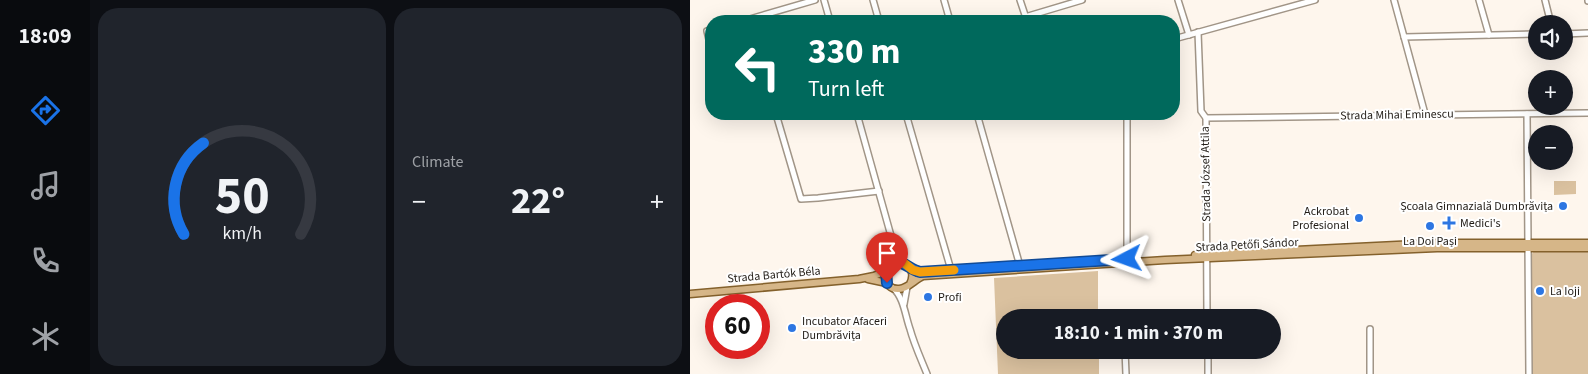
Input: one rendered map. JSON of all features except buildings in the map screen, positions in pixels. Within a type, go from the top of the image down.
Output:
[{"type":"main road","name":"Strada Petőfi Sándor","points":[[1528,246],[1588,242]]},
{"type":"main road","name":"Strada Petőfi Sándor","points":[[908,285],[921,277],[946,274],[1207,256],[1437,243],[1588,248]]},
{"type":"main road","name":"Strada Petőfi Sándor","points":[[907,265],[920,272],[1207,256]]},
{"type":"main road","points":[[900,262],[907,265],[912,276],[908,285],[903,289],[893,288],[887,283],[886,270],[891,264],[900,262]]},
{"type":"main road","name":"Strada Bartók Béla","points":[[690,294],[859,279],[874,276],[886,270]]},
{"type":"main road","name":"Strada Bartók Béla","points":[[859,279],[887,283]]},
{"type":"street","points":[[766,15],[815,0]]},
{"type":"street","points":[[824,0],[828,15]]},
{"type":"street","points":[[873,0],[878,15]]},
{"type":"street","points":[[944,0],[948,15]]},
{"type":"street","points":[[1020,0],[1025,15]]},
{"type":"street","points":[[1038,15],[1082,0]]},
{"type":"street","points":[[1178,0],[1189,35]]},
{"type":"street","points":[[1180,37],[1298,2],[1315,0]]},
{"type":"street","points":[[1394,0],[1425,114]]},
{"type":"street","points":[[1479,0],[1489,35]]},
{"type":"street","points":[[1545,0],[1549,15]]},
{"type":"street","name":"Strada József Attila","points":[[1198,32],[1201,111],[1206,118],[1207,309]]},
{"type":"street","points":[[1573,34],[1588,33]]},
{"type":"street","points":[[1404,37],[1528,34]]},
{"type":"street","name":"Strada Mihai Eminescu","points":[[1206,118],[1588,113]]},
{"type":"street","points":[[1527,114],[1529,374]]},
{"type":"street","points":[[778,120],[801,199],[879,191]]},
{"type":"street","points":[[859,120],[893,243],[894,258],[891,264]]},
{"type":"street","points":[[908,120],[951,270]]},
{"type":"street","points":[[979,120],[1020,266]]},
{"type":"street","points":[[1127,120],[1127,259]]},
{"type":"street","points":[[893,243],[907,265]]},
{"type":"street","points":[[904,307],[904,296],[908,285]]},
{"type":"street","points":[[893,288],[904,307],[927,374]]},
{"type":"street","points":[[1370,329],[1370,374]]},
{"type":"street","points":[[1126,359],[1126,374]]},
{"type":"street","points":[[1208,359],[1208,374]]},
{"type":"shaded area","points":[[1554,181],[1576,181],[1576,194],[1554,195]]},
{"type":"shaded area","points":[[1535,250],[1588,250],[1588,374],[1529,374],[1531,255]]},
{"type":"shaded area","points":[[1098,271],[1098,309],[996,309],[996,326],[994,278]]},
{"type":"shaded area","points":[[997,359],[1099,359],[1099,374],[998,374]]},
{"type":"slow traffic","points":[[904,263],[913,270],[920,272],[954,270]]},
{"type":"place","name":"Școala Gimnazială Dumbrăvița","points":[[1563,206]]},
{"type":"place","name":"Ackrobat Profesional","points":[[1359,218]]},
{"type":"place","name":"Medici's","points":[[1449,223]]},
{"type":"place","name":"La Doi Pași","points":[[1430,226]]},
{"type":"place","name":"La Ioji","points":[[1540,291]]},
{"type":"place","name":"Profi","points":[[928,297]]},
{"type":"place","name":"Incubator Afaceri Dumbrăvița","points":[[792,328]]},
{"type":"route","points":[[887,283],[886,270],[895,262],[904,263],[913,270],[920,272],[1127,259]]}]
